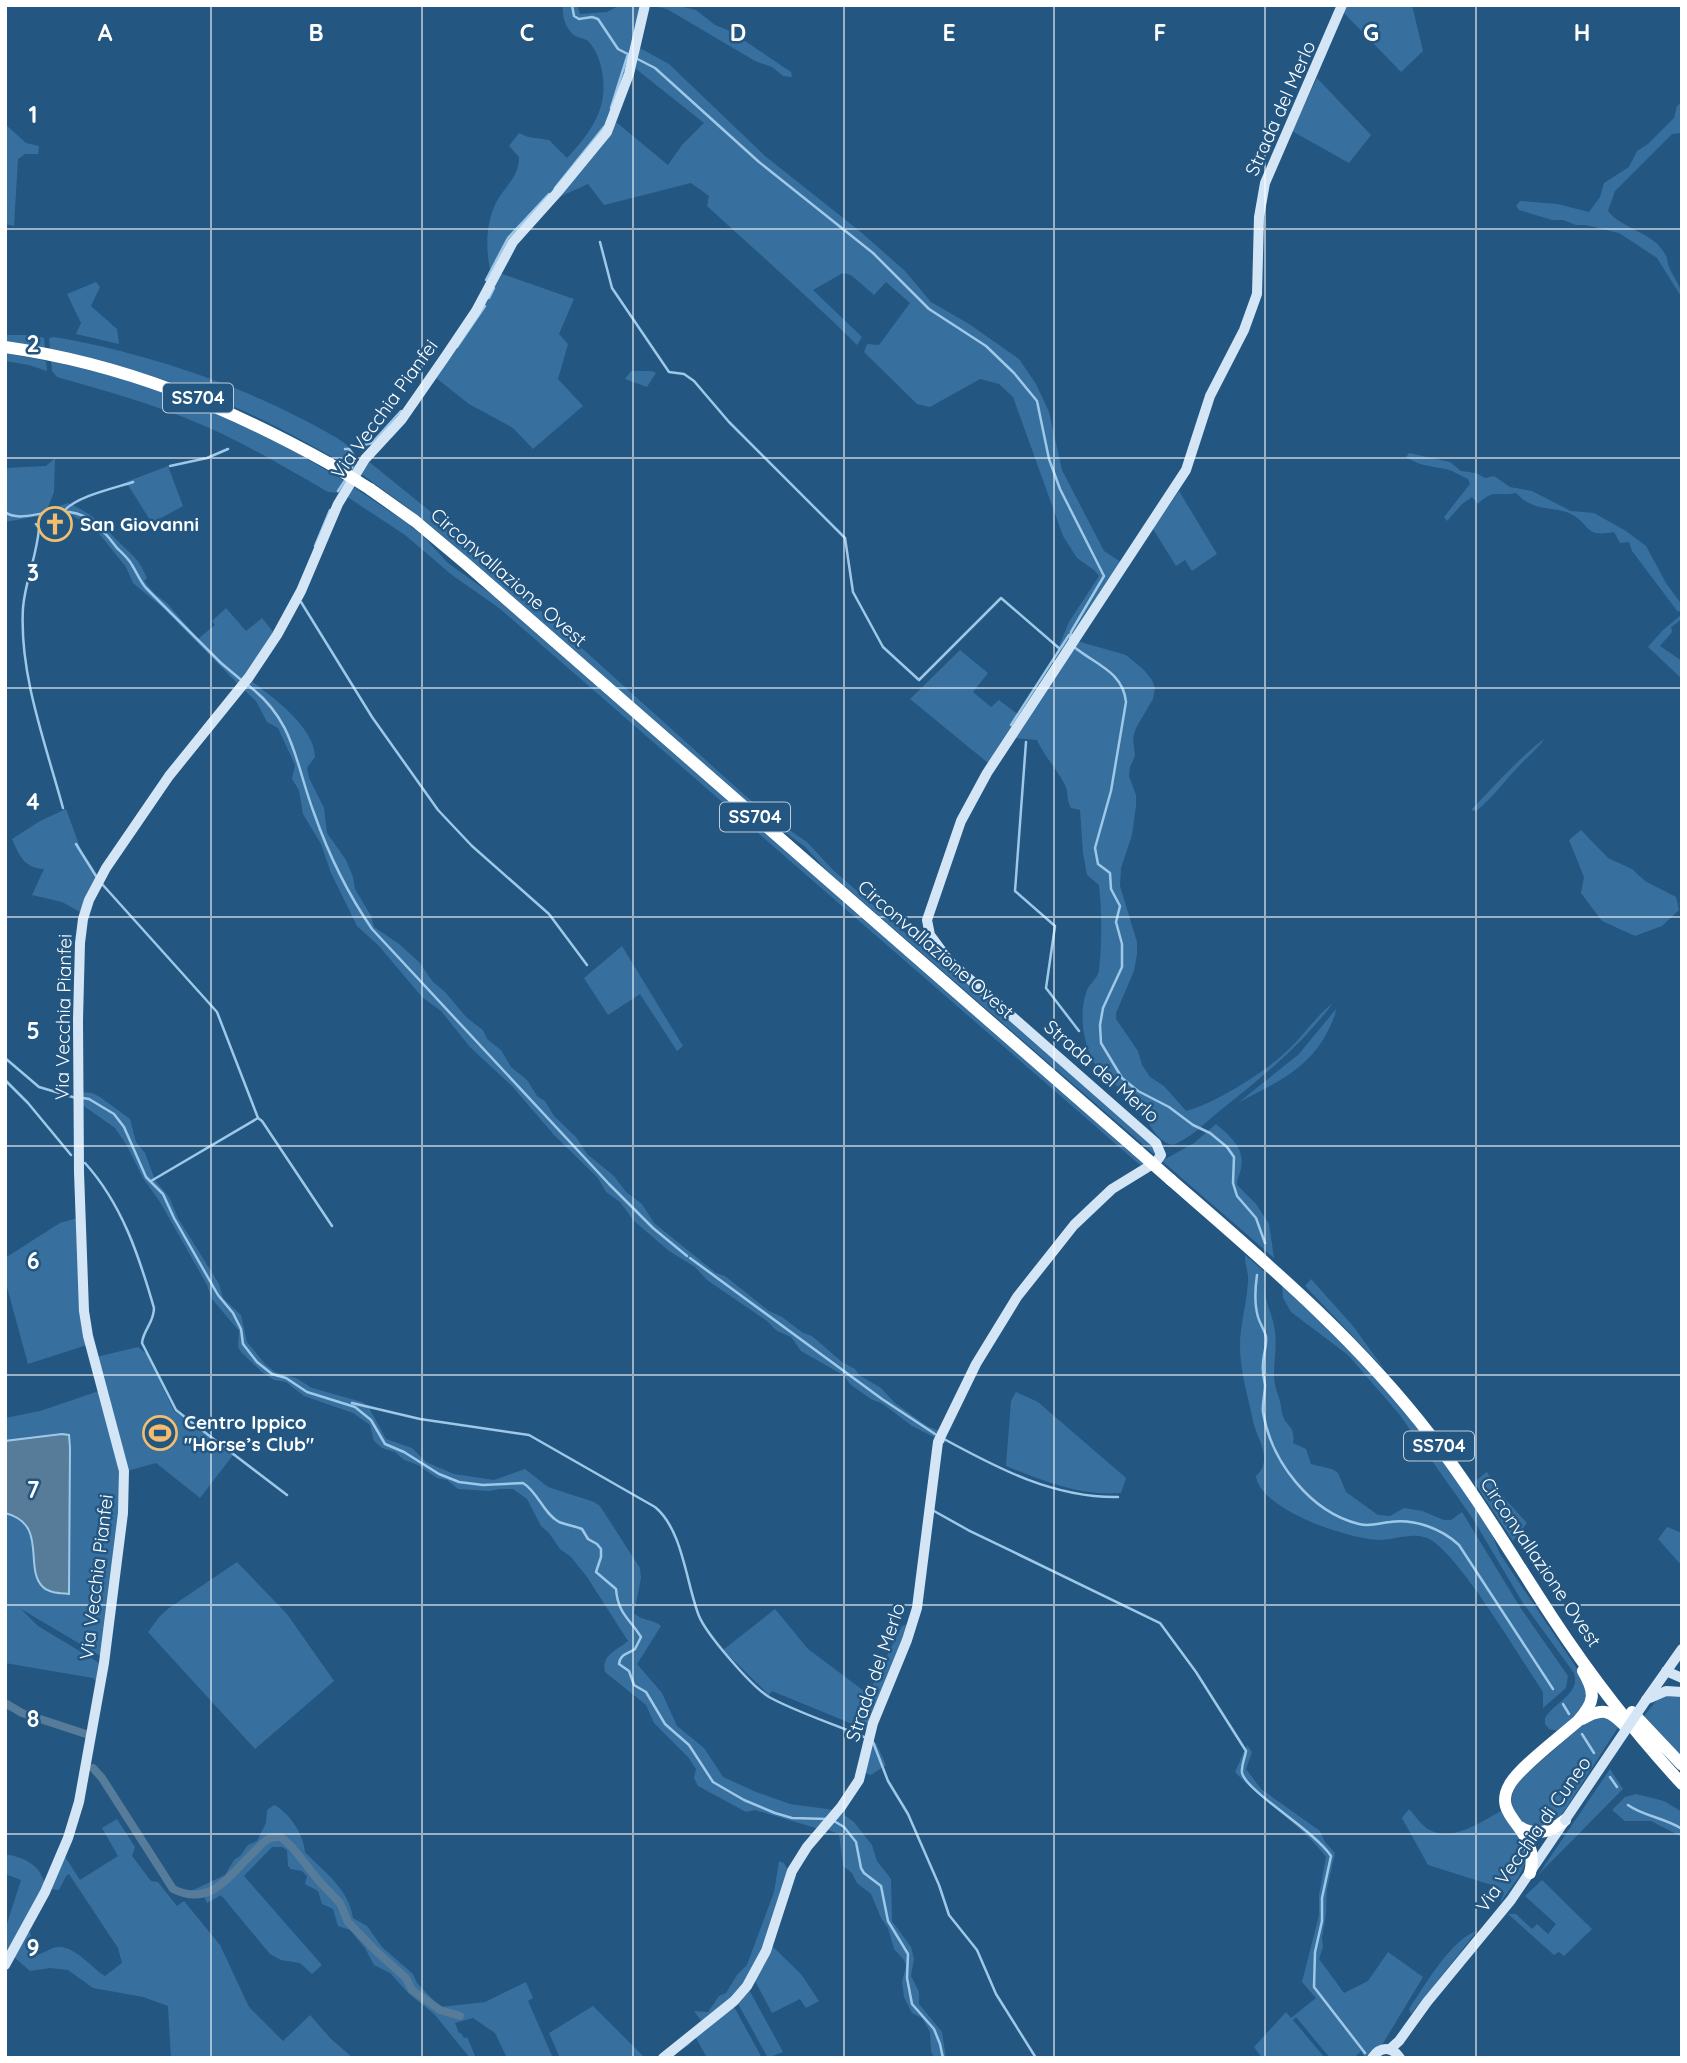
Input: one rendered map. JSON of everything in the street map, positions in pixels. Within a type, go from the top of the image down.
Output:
[{"type":"highway","name":"Circonvallazione Ovest","points":[[5,347],[56,356],[146,380],[225,409],[277,434],[370,489],[415,521],[465,563],[1299,1292],[1371,1364],[1431,1436],[1592,1672],[1682,1784]]},
{"type":"highway","points":[[1530,1873],[1533,1854],[1531,1844],[1511,1818],[1505,1805],[1508,1786],[1578,1721],[1590,1705],[1592,1689],[1554,1620]]},
{"type":"highway","points":[[1592,1672],[1682,1766]]},
{"type":"highway","points":[[1578,1721],[1598,1712],[1612,1714],[1667,1768]]},
{"type":"highway","points":[[1519,1827],[1538,1833],[1565,1820]]},
{"type":"highway","points":[[1531,1844],[1548,1847],[1545,1837],[1538,1833]]},
{"type":"street","name":"Via Vecchia Pianfei","points":[[5,1965],[45,1892],[68,1838],[79,1802],[104,1662],[123,1513],[124,1471],[85,1323],[78,1104],[80,943],[84,916],[99,880],[179,762],[249,677],[270,646],[301,591],[338,503],[365,459],[410,408],[453,345],[483,299],[513,242],[607,132],[634,56],[645,5]]},
{"type":"street","name":"Strada del Merlo","points":[[663,2058],[738,1997],[747,1986],[766,1951],[788,1878],[803,1853],[837,1812],[860,1776],[873,1723],[914,1620],[937,1447],[942,1432],[1003,1319],[1048,1255],[1101,1198],[1156,1162],[1161,1155],[1156,1143],[949,961],[934,942],[927,926],[955,834],[968,806],[1186,470],[1210,396],[1244,330],[1257,294],[1259,217],[1265,183],[1342,5]]},
{"type":"street","name":"Via Vecchia di Cuneo","points":[[1372,2058],[1378,2051],[1396,2054],[1405,2033],[1423,2008],[1530,1873],[1682,1649]]},
{"type":"street","points":[[1665,1673],[1682,1678]]},
{"type":"street","points":[[1665,1673],[1668,1682],[1679,1691]]},
{"type":"street","points":[[1646,1700],[1659,1693],[1679,1691]]},
{"type":"shaded area","points":[[563,5],[577,5],[580,14],[607,12],[620,5],[641,5],[627,71],[606,128],[491,275],[487,249],[489,222],[498,199],[514,177],[518,165],[519,157],[509,146],[519,133],[549,140],[567,158],[584,139],[596,119],[603,97],[599,59],[588,41],[568,29]]},
{"type":"shaded area","points":[[648,5],[675,5],[696,10],[715,25],[730,31],[791,72],[792,77],[783,76],[772,67],[755,61],[667,9]]},
{"type":"shaded area","points":[[1347,5],[1412,5],[1423,51],[1401,72],[1344,13]]},
{"type":"shaded area","points":[[640,48],[669,64],[765,156],[905,271],[931,302],[969,324],[1019,359],[1036,384],[1049,412],[1062,470],[1104,551],[1121,562],[1063,649],[1057,651],[1069,622],[1099,576],[1077,558],[1063,536],[1013,397],[999,384],[980,379],[930,407],[917,404],[864,352],[867,344],[879,345],[910,303],[886,282],[874,295],[851,275],[843,273],[813,290],[862,337],[857,345],[707,206],[709,196],[691,183],[604,205],[588,184],[559,197],[604,144],[616,122],[668,165],[682,145],[704,123],[636,69]]},
{"type":"shaded area","points":[[1317,78],[1371,135],[1349,163],[1292,131]]},
{"type":"shaded area","points":[[1682,102],[1682,133],[1672,134],[1615,191],[1608,211],[1661,248],[1682,298],[1657,258],[1619,233],[1552,220],[1519,210],[1516,206],[1520,201],[1557,204],[1589,212],[1600,197],[1604,183],[1629,167],[1637,151],[1674,118],[1677,106]]},
{"type":"shaded area","points":[[5,124],[26,143],[39,146],[38,154],[25,154],[18,159],[14,226],[5,224]]},
{"type":"shaded area","points":[[499,273],[574,299],[559,334],[568,344],[558,379],[583,406],[533,449],[513,428],[469,404],[435,377]]},
{"type":"shaded area","points":[[96,282],[100,287],[91,306],[117,329],[119,344],[76,334],[81,323],[67,294]]},
{"type":"shaded area","points":[[5,335],[35,335],[44,338],[45,348],[5,342]]},
{"type":"shaded area","points":[[49,338],[156,361],[259,398],[335,437],[352,450],[358,461],[354,470],[271,424],[185,387],[50,349]]},
{"type":"shaded area","points":[[5,353],[46,361],[47,371],[5,361]]},
{"type":"shaded area","points":[[51,361],[144,385],[212,410],[277,442],[346,482],[339,493],[328,492],[217,431],[147,404],[57,377],[52,371]]},
{"type":"shaded area","points":[[631,371],[656,373],[647,387],[625,379]]},
{"type":"shaded area","points":[[1409,453],[1450,462],[1461,471],[1476,473],[1485,478],[1494,476],[1510,487],[1532,491],[1571,511],[1594,513],[1626,531],[1646,546],[1682,609],[1678,612],[1632,551],[1629,542],[1620,543],[1614,532],[1592,532],[1571,514],[1537,506],[1516,493],[1488,496],[1478,504],[1472,497],[1447,521],[1444,517],[1470,484],[1468,479],[1449,470],[1416,462],[1406,457]]},
{"type":"shaded area","points":[[55,458],[54,492],[45,515],[5,522],[5,468],[46,466]]},
{"type":"shaded area","points":[[368,461],[431,512],[770,817],[807,842],[833,870],[912,939],[921,929],[930,947],[946,965],[1153,1145],[1155,1155],[827,871],[805,847],[761,814],[445,538],[360,473]]},
{"type":"shaded area","points":[[168,466],[183,506],[152,523],[126,482]]},
{"type":"shaded area","points":[[352,486],[407,523],[448,563],[491,594],[1144,1164],[1141,1166],[499,608],[452,575],[405,535],[346,496]]},
{"type":"shaded area","points":[[1179,491],[1217,554],[1192,571],[1185,560],[1176,566],[1153,529]]},
{"type":"shaded area","points":[[68,503],[97,520],[133,555],[147,578],[144,581],[198,639],[215,625],[212,621],[226,608],[246,631],[262,618],[274,633],[239,685],[163,608],[133,583],[126,567],[97,531],[72,515],[50,516],[54,508]]},
{"type":"shaded area","points":[[1682,614],[1682,619],[1671,627],[1672,632],[1660,646],[1682,661],[1682,679],[1648,647]]},
{"type":"shaded area","points":[[1077,641],[1126,655],[1144,670],[1155,688],[1153,699],[1133,738],[1135,756],[1129,776],[1136,795],[1136,806],[1132,835],[1121,868],[1120,886],[1137,942],[1137,954],[1134,971],[1116,1013],[1116,1019],[1138,1051],[1142,1065],[1150,1077],[1164,1086],[1186,1111],[1198,1107],[1240,1086],[1267,1067],[1288,1050],[1333,1003],[1278,1062],[1196,1131],[1173,1145],[1156,1135],[1138,1106],[1093,1061],[1083,1027],[1083,1010],[1087,990],[1099,970],[1099,885],[1087,875],[1080,810],[1071,808],[1065,785],[1037,740],[1014,738]]},
{"type":"shaded area","points":[[960,650],[988,673],[973,692],[991,707],[999,700],[1020,716],[988,763],[910,699]]},
{"type":"shaded area","points":[[250,680],[291,714],[308,734],[315,757],[307,768],[324,808],[327,833],[346,860],[355,889],[371,916],[374,927],[419,962],[433,982],[467,1018],[483,1030],[487,1039],[501,1050],[511,1067],[527,1080],[537,1096],[545,1101],[554,1116],[576,1137],[587,1154],[642,1204],[654,1223],[716,1273],[725,1276],[769,1311],[812,1336],[859,1375],[881,1388],[895,1403],[927,1426],[939,1431],[936,1438],[912,1426],[851,1385],[843,1375],[801,1351],[791,1337],[777,1331],[767,1321],[707,1280],[695,1267],[669,1251],[634,1221],[620,1202],[606,1192],[598,1178],[554,1135],[512,1086],[470,1047],[441,1011],[422,997],[379,946],[357,926],[331,873],[321,844],[303,814],[299,790],[292,779],[295,765],[278,728],[267,722],[256,701],[243,689]]},
{"type":"shaded area","points":[[1545,738],[1488,801],[1476,811],[1471,810],[1516,763]]},
{"type":"shaded area","points":[[66,809],[81,850],[98,876],[82,913],[62,902],[32,895],[44,869],[27,863],[12,839],[40,821]]},
{"type":"shaded area","points":[[1581,830],[1608,858],[1632,869],[1645,881],[1676,897],[1679,910],[1662,926],[1635,936],[1602,921],[1581,893],[1584,877],[1569,840]]},
{"type":"shaded area","points":[[622,946],[683,1046],[677,1051],[640,994],[608,1015],[584,978]]},
{"type":"shaded area","points":[[1336,1009],[1323,1040],[1305,1062],[1285,1077],[1238,1103],[1299,1054]]},
{"type":"shaded area","points":[[81,1092],[100,1097],[130,1119],[136,1142],[145,1153],[155,1180],[169,1197],[178,1218],[219,1284],[223,1298],[241,1315],[247,1342],[275,1372],[296,1378],[312,1388],[362,1402],[368,1406],[386,1439],[412,1448],[426,1462],[454,1474],[494,1480],[525,1469],[548,1487],[600,1506],[640,1568],[641,1578],[634,1613],[661,1626],[637,1664],[662,1693],[677,1726],[704,1748],[723,1777],[790,1804],[835,1810],[819,1829],[755,1810],[746,1812],[698,1786],[694,1778],[696,1769],[688,1757],[654,1723],[646,1705],[605,1672],[607,1657],[628,1641],[587,1577],[541,1526],[527,1499],[513,1489],[458,1489],[447,1480],[437,1478],[395,1452],[382,1448],[374,1441],[370,1425],[353,1413],[304,1396],[286,1382],[274,1380],[241,1352],[238,1347],[239,1331],[212,1299],[207,1285],[160,1202],[143,1178],[126,1144],[115,1128],[81,1104]]},
{"type":"shaded area","points":[[1216,1124],[1239,1148],[1242,1161],[1237,1185],[1256,1204],[1269,1224],[1274,1258],[1162,1161],[1194,1143]]},
{"type":"shaded area","points":[[77,1218],[87,1345],[28,1364],[5,1280],[5,1258],[60,1223]]},
{"type":"shaded area","points":[[1245,1255],[1266,1273],[1266,1298],[1276,1340],[1275,1385],[1283,1418],[1292,1429],[1293,1443],[1306,1449],[1311,1464],[1338,1473],[1346,1492],[1378,1515],[1390,1516],[1404,1508],[1451,1520],[1462,1512],[1520,1607],[1568,1676],[1566,1688],[1543,1708],[1543,1692],[1505,1633],[1471,1583],[1439,1547],[1421,1536],[1379,1540],[1328,1528],[1289,1511],[1261,1488],[1256,1476],[1264,1463],[1263,1449],[1253,1421],[1240,1355],[1248,1281]]},
{"type":"shaded area","points":[[1311,1279],[1353,1326],[1385,1370],[1305,1286]]},
{"type":"shaded area","points":[[1282,1286],[1368,1370],[1421,1431],[1468,1496],[1491,1533],[1500,1554],[1586,1682],[1587,1698],[1584,1705],[1558,1731],[1549,1729],[1545,1718],[1574,1687],[1574,1673],[1523,1603],[1473,1519],[1399,1414],[1348,1355],[1291,1312],[1283,1298]]},
{"type":"shaded area","name":"Centro Ippico \"Horse’s Club\"","points":[[138,1347],[147,1354],[174,1411],[233,1455],[200,1498],[156,1463],[127,1471],[96,1357]]},
{"type":"shaded area","points":[[99,1391],[119,1464],[121,1498],[102,1657],[21,1609],[38,1626],[101,1664],[97,1683],[93,1678],[5,1663],[5,1513],[22,1522],[31,1537],[36,1575],[69,1594],[70,1448],[68,1435],[5,1441],[5,1418],[40,1411]]},
{"type":"shaded area","points":[[1016,1392],[1038,1402],[1126,1478],[1121,1493],[1076,1490],[1006,1466],[1011,1401]]},
{"type":"shaded area","points":[[69,1435],[70,1448],[69,1594],[51,1592],[43,1587],[37,1579],[31,1536],[27,1527],[5,1513],[5,1441]]},
{"type":"shaded area","points":[[1487,1472],[1498,1491],[1527,1523],[1513,1541],[1474,1482]]},
{"type":"shaded area","points":[[1667,1527],[1682,1533],[1682,1566],[1658,1539]]},
{"type":"shaded area","points":[[237,1562],[287,1614],[334,1681],[255,1749],[148,1632],[169,1608]]},
{"type":"shaded area","points":[[775,1609],[808,1649],[868,1694],[902,1626],[908,1624],[867,1730],[772,1691],[769,1695],[723,1650]]},
{"type":"shaded area","points":[[1667,1695],[1682,1697],[1682,1757],[1644,1716],[1657,1700]]},
{"type":"shaded area","points":[[1605,1715],[1619,1726],[1561,1816],[1551,1824],[1540,1827],[1522,1822],[1515,1814],[1512,1804],[1513,1792],[1519,1780],[1584,1724]]},
{"type":"shaded area","points":[[871,1742],[876,1743],[886,1765],[871,1775],[865,1773]]},
{"type":"shaded area","points":[[1247,1745],[1252,1752],[1246,1769],[1261,1789],[1320,1831],[1335,1853],[1327,1889],[1323,1947],[1319,1959],[1344,1993],[1368,1981],[1388,1952],[1423,1977],[1382,2045],[1365,2058],[1361,2051],[1354,2058],[1330,2058],[1296,2017],[1293,2020],[1325,2058],[1262,2058],[1254,2047],[1286,2012],[1291,2018],[1316,1998],[1302,1982],[1319,1915],[1319,1895],[1326,1857],[1305,1834],[1235,1772]]},
{"type":"shaded area","points":[[1610,1769],[1623,1789],[1538,1875]]},
{"type":"shaded area","points":[[1636,1794],[1664,1801],[1682,1812],[1682,1837],[1651,1821],[1625,1821],[1612,1810],[1625,1797]]},
{"type":"shaded area","points":[[274,1805],[295,1825],[305,1852],[341,1890],[351,1908],[353,1918],[367,1926],[382,1947],[413,1974],[417,1983],[440,2007],[485,2002],[526,1982],[533,1998],[528,2001],[553,2058],[507,2058],[495,2033],[473,2018],[455,2023],[459,2033],[464,2038],[467,2037],[476,2058],[470,2058],[435,2015],[408,1993],[390,1973],[374,1965],[365,1948],[350,1930],[338,1926],[333,1909],[322,1904],[318,1891],[305,1884],[307,1876],[288,1866],[287,1850],[282,1847],[272,1847],[244,1876],[322,1965],[312,1974],[300,1963],[281,1960],[270,1954],[221,1895],[207,1903],[204,1896],[193,1898],[189,1892],[225,1875],[248,1845],[257,1841],[266,1823],[267,1810]]},
{"type":"shaded area","points":[[1409,1809],[1424,1826],[1443,1834],[1463,1830],[1501,1811],[1519,1835],[1527,1860],[1500,1903],[1504,1893],[1498,1887],[1428,1865],[1402,1818]]},
{"type":"shaded area","points":[[840,1812],[854,1822],[872,1845],[877,1861],[891,1879],[892,1921],[911,1947],[914,1959],[911,1976],[919,1992],[919,2004],[942,2032],[946,2058],[934,2058],[930,2032],[922,2018],[912,2013],[904,1997],[904,1960],[894,1949],[888,1928],[871,1894],[857,1883],[852,1873],[843,1866],[839,1834],[825,1829]]},
{"type":"shaded area","points":[[117,1819],[135,1847],[132,1856],[151,1881],[158,1882],[177,1906],[184,1901],[220,1945],[249,2007],[283,2041],[310,2015],[331,2039],[353,2058],[171,2058],[168,2006],[143,1997],[93,1988],[68,1970],[50,1968],[30,1971],[14,1957],[28,1930],[31,1934],[31,1955],[64,1947],[105,1976],[122,1963],[118,1948],[69,1874],[59,1890],[49,1889],[64,1855],[80,1880],[118,1856],[102,1828]]},
{"type":"shaded area","points":[[5,1854],[31,1863],[45,1885],[5,1959],[5,1930],[21,1880],[5,1874]]},
{"type":"shaded area","points":[[779,1861],[784,1863],[788,1870],[766,1946],[743,1987],[703,2023],[694,2011],[708,2012],[747,1965],[774,1892]]},
{"type":"shaded area","points":[[1542,1880],[1592,1929],[1564,1956],[1559,1952],[1554,1955],[1508,1914],[1516,1914],[1532,1929],[1537,1924],[1548,1934],[1556,1924],[1525,1896]]},
{"type":"shaded area","points":[[1477,1931],[1411,2014],[1409,2009],[1448,1953],[1468,1935]]},
{"type":"shaded area","points":[[770,1944],[801,1974],[819,2001],[806,2008],[800,1999],[772,2013],[754,1979]]},
{"type":"shaded area","points":[[748,1988],[783,2052],[768,2058],[737,2002]]},
{"type":"shaded area","points":[[733,2005],[762,2058],[707,2058],[695,2036],[689,2045],[668,2058]]},
{"type":"shaded area","points":[[593,2006],[645,2058],[560,2058],[549,2033]]},
{"type":"waterway","points":[[572,5],[574,16],[579,19],[598,19],[618,49],[655,68],[759,162],[873,253],[929,309],[986,346],[1014,373],[1037,401],[1049,459],[1060,489],[1104,576],[1071,632],[1070,641]]},
{"type":"waterway","points":[[611,108],[628,54]]},
{"type":"waterway","points":[[555,188],[604,127]]},
{"type":"waterway","points":[[486,280],[508,238],[549,194]]},
{"type":"waterway","points":[[600,242],[612,288],[669,372],[684,374],[694,381],[729,422],[845,538],[853,592],[883,647],[919,680],[1001,598],[1060,649]]},
{"type":"waterway","points":[[489,298],[494,288]]},
{"type":"waterway","points":[[457,347],[485,306]]},
{"type":"waterway","points":[[364,445],[372,443],[401,411]]},
{"type":"waterway","points":[[170,466],[207,458],[228,449]]},
{"type":"waterway","points":[[345,449],[349,449],[354,458],[349,473]]},
{"type":"waterway","points":[[338,491],[346,479]]},
{"type":"waterway","points":[[64,511],[87,497],[133,482]]},
{"type":"waterway","points":[[315,546],[330,510]]},
{"type":"waterway","points":[[53,512],[64,511],[82,515],[97,525],[129,560],[146,588],[240,679]]},
{"type":"waterway","points":[[5,512],[19,516],[45,513]]},
{"type":"waterway","points":[[36,524],[39,528],[38,538],[23,608],[25,659],[35,709],[63,808]]},
{"type":"waterway","points":[[301,602],[372,717],[438,810],[472,846],[549,914],[587,965]]},
{"type":"waterway","points":[[1011,725],[1069,635]]},
{"type":"waterway","points":[[1073,646],[1113,675],[1124,691],[1126,702],[1111,791],[1095,848],[1098,864],[1110,873],[1111,889],[1120,906],[1116,922],[1122,944],[1122,967],[1103,1008],[1101,1043],[1122,1078],[1138,1091],[1210,1133],[1227,1147],[1234,1157],[1233,1183],[1237,1196],[1256,1218],[1265,1243]]},
{"type":"waterway","points":[[249,686],[264,699],[285,728],[326,843],[347,887],[372,929],[609,1184],[653,1228],[687,1256]]},
{"type":"waterway","points":[[1026,742],[1015,891],[1055,926],[1046,988],[1079,1031]]},
{"type":"waterway","points":[[76,844],[96,876]]},
{"type":"waterway","points":[[102,884],[217,1012],[258,1118],[332,1226]]},
{"type":"waterway","points":[[5,1058],[39,1087],[76,1098]]},
{"type":"waterway","points":[[5,1080],[71,1155]]},
{"type":"waterway","points":[[83,1098],[114,1114],[124,1127],[146,1177],[163,1194],[218,1295],[233,1313],[241,1329],[243,1344],[257,1362],[272,1374],[286,1378],[307,1392],[355,1407],[371,1420],[385,1444],[404,1452],[439,1474],[459,1482],[483,1485],[523,1483],[553,1518],[582,1529],[588,1539],[601,1549],[596,1572],[616,1589],[622,1610],[641,1637],[635,1649],[623,1656],[619,1664],[629,1671],[634,1685],[646,1692],[665,1724],[689,1745],[713,1782],[744,1800],[775,1813],[792,1818],[828,1819]]},
{"type":"waterway","points":[[151,1181],[258,1118]]},
{"type":"waterway","points":[[85,1163],[109,1196],[128,1231],[154,1308],[142,1343],[176,1410],[186,1418]]},
{"type":"waterway","points":[[690,1258],[882,1399],[935,1434]]},
{"type":"waterway","points":[[1257,1275],[1256,1307],[1266,1340],[1263,1412],[1267,1430],[1284,1466],[1309,1496],[1341,1518],[1363,1525],[1399,1521],[1418,1523],[1452,1539],[1459,1545],[1553,1689]]},
{"type":"waterway","points":[[352,1403],[420,1419],[529,1435],[655,1507],[672,1529],[678,1543],[699,1616],[741,1672],[769,1697],[864,1737]]},
{"type":"waterway","points":[[190,1421],[287,1495]]},
{"type":"waterway","points":[[943,1442],[944,1439],[1006,1471],[1049,1487],[1072,1493],[1118,1497]]},
{"type":"waterway","points":[[934,1511],[1160,1623],[1196,1672],[1246,1751],[1242,1773],[1247,1781],[1311,1835],[1331,1856],[1322,1898],[1322,1921],[1315,1952],[1314,1987],[1365,2053]]},
{"type":"waterway","points":[[5,1703],[22,1713],[86,1734]]},
{"type":"waterway","points":[[1563,1704],[1569,1714]]},
{"type":"waterway","points":[[1582,1734],[1594,1753]]},
{"type":"waterway","points":[[873,1742],[888,1781],[908,1814],[949,1915],[977,1950],[996,1994],[1036,2058]]},
{"type":"waterway","points":[[93,1768],[173,1889],[186,1894],[209,1892],[227,1879],[266,1841],[281,1837],[340,1903],[348,1922],[406,1978],[412,1990],[440,2010],[460,2016]]},
{"type":"waterway","points":[[1610,1777],[1617,1787]]},
{"type":"waterway","points":[[1628,1805],[1682,1829]]},
{"type":"waterway","points":[[834,1821],[844,1827],[856,1842],[864,1873],[881,1886],[888,1921],[908,1954],[907,1978],[912,2004],[934,2029],[943,2058]]},
{"type":"place","name":"San Giovanni","points":[[55,524]]},
{"type":"place","name":"Centro Ippico \"Horse’s Club\"","points":[[160,1433]]}]
